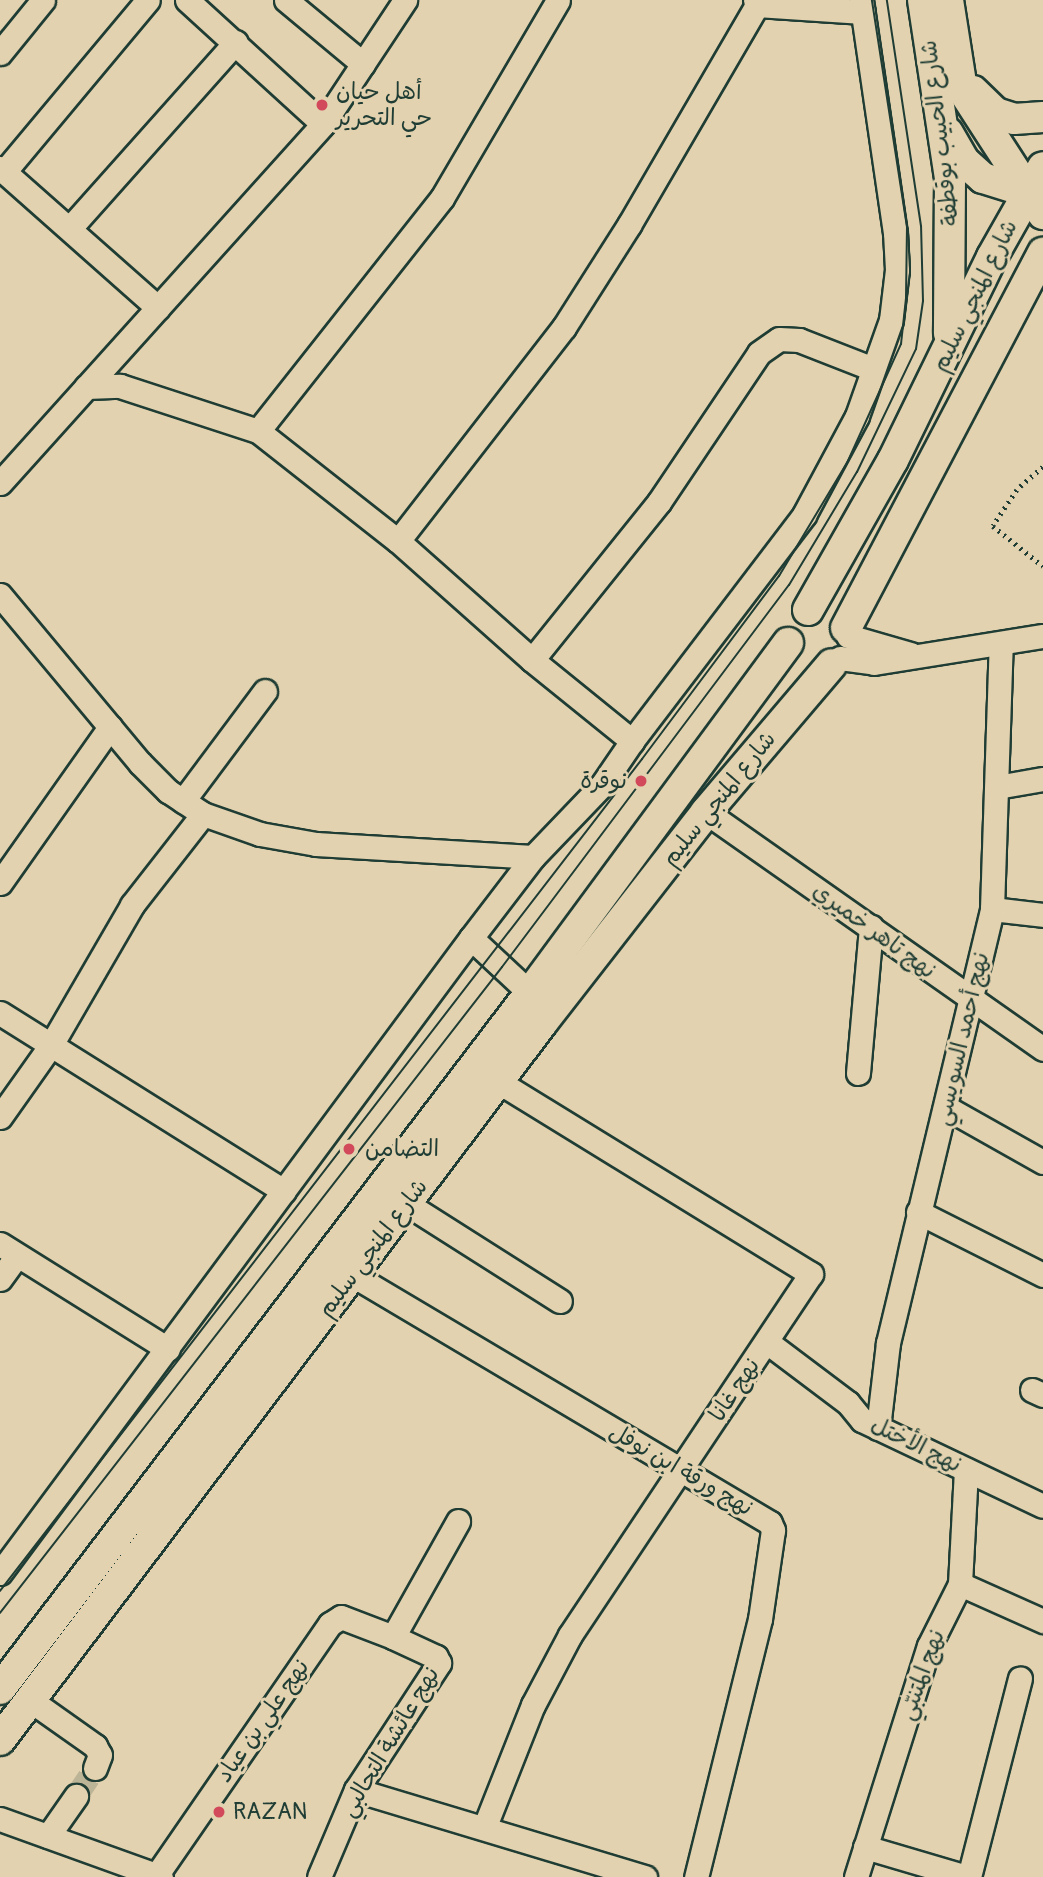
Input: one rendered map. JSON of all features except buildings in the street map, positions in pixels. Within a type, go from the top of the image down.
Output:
[{"type":"main road","name":"شارع الحبيب بوقطفة","points":[[923,0],[952,228],[948,350]]},
{"type":"main road","name":"شارع الحبيب بوقطفة","points":[[948,0],[962,89],[1039,189]]},
{"type":"main road","points":[[957,66],[977,96],[996,113],[1014,119],[1043,117]]},
{"type":"main road","points":[[937,99],[964,161],[983,178],[1039,189]]},
{"type":"main road","name":"شارع المنجي سليم","points":[[808,610],[893,460],[948,350],[1039,189]]},
{"type":"main road","name":"شارع المنجي سليم","points":[[0,1740],[706,812],[841,646],[1043,253]]},
{"type":"main road","points":[[826,609],[841,646],[805,665],[788,643],[794,619],[808,610],[826,609]]},
{"type":"main road","name":"شارع المنجي سليم","points":[[0,1689],[530,993],[788,643]]},
{"type":"street","points":[[0,53],[43,0]]},
{"type":"street","points":[[148,0],[2,170],[158,308]]},
{"type":"street","points":[[187,0],[323,124]]},
{"type":"street","points":[[286,0],[363,64]]},
{"type":"street","points":[[0,483],[323,124],[405,0]]},
{"type":"street","points":[[258,431],[442,198],[558,0]]},
{"type":"street","points":[[0,1573],[9,1547],[168,1349],[471,938],[533,858],[602,785],[632,741],[804,514],[857,416],[891,320],[897,271],[862,6],[756,2],[564,327],[398,541]]},
{"type":"street","points":[[70,228],[236,42]]},
{"type":"street","points":[[532,660],[659,502],[759,353],[779,339],[799,340],[873,369]]},
{"type":"street","points":[[86,387],[120,386],[141,391],[258,431],[398,541],[532,660],[632,741]]},
{"type":"street","points":[[2,602],[159,782],[203,814],[260,834],[316,844],[533,858]]},
{"type":"street","points":[[841,646],[874,663],[1043,636]]},
{"type":"street","name":"نهج أحمد السويسي","points":[[878,1428],[888,1343],[918,1212],[972,1004],[992,909],[1001,644]]},
{"type":"street","points":[[183,801],[265,691]]},
{"type":"street","points":[[0,883],[110,727]]},
{"type":"street","points":[[997,788],[1043,779]]},
{"type":"street","name":"نهج تاهر خميري","points":[[706,812],[871,927],[972,1004],[1043,1049]]},
{"type":"street","points":[[0,1117],[51,1045],[132,905],[203,814]]},
{"type":"street","points":[[992,909],[1043,915]]},
{"type":"street","points":[[858,1073],[871,927]]},
{"type":"street","points":[[471,938],[530,993]]},
{"type":"street","points":[[0,1013],[284,1191]]},
{"type":"street","name":"نهج غانا","points":[[485,1826],[533,1705],[570,1635],[811,1274],[499,1082]]},
{"type":"street","points":[[947,1108],[1043,1162]]},
{"type":"street","points":[[407,1204],[560,1301]]},
{"type":"street","points":[[918,1212],[1043,1275]]},
{"type":"street","points":[[0,1279],[9,1250],[168,1349]]},
{"type":"street","name":"نهج ورقة ابن نوفل","points":[[352,1274],[680,1471],[766,1519],[773,1530],[745,1690],[695,1877]]},
{"type":"street","name":"نهج الأختل","points":[[767,1342],[878,1428],[1043,1506]]},
{"type":"street","name":"نهج المتنبّي","points":[[856,1877],[929,1646],[960,1584],[966,1470]]},
{"type":"street","points":[[393,1637],[458,1521]]},
{"type":"street","points":[[960,1584],[1043,1621]]},
{"type":"street","name":"نهج علي بن عياد","points":[[154,1876],[330,1624],[341,1617],[393,1637]]},
{"type":"street","name":"نهج عائشة التحالبي","points":[[318,1877],[356,1790],[439,1663],[436,1657],[393,1637]]},
{"type":"street","points":[[865,1846],[968,1877],[1020,1678]]},
{"type":"street","points":[[30,1700],[95,1746],[100,1755],[95,1768]]},
{"type":"street","points":[[356,1790],[485,1826],[645,1877]]},
{"type":"street","points":[[48,1836],[76,1796]]},
{"type":"street","points":[[0,1819],[154,1876]]},
{"type":"path","points":[[1043,467],[1017,490],[993,526],[1043,566]]},
{"type":"tunnel","points":[[76,1796],[95,1768]]},
{"type":"tram line","points":[[0,1591],[642,759],[779,576],[847,463],[901,344],[906,298],[907,227],[872,0]]},
{"type":"tram line","points":[[0,1613],[502,967],[789,585],[857,472],[916,349],[923,301],[921,226],[887,0]]},
{"type":"place","name":"أهل حيان حي التحرير","points":[[322,105]]},
{"type":"place","name":"نوقرة","points":[[641,781]]},
{"type":"place","name":"التضامن","points":[[349,1149]]},
{"type":"place","name":"RAZAN","points":[[219,1812]]}]
